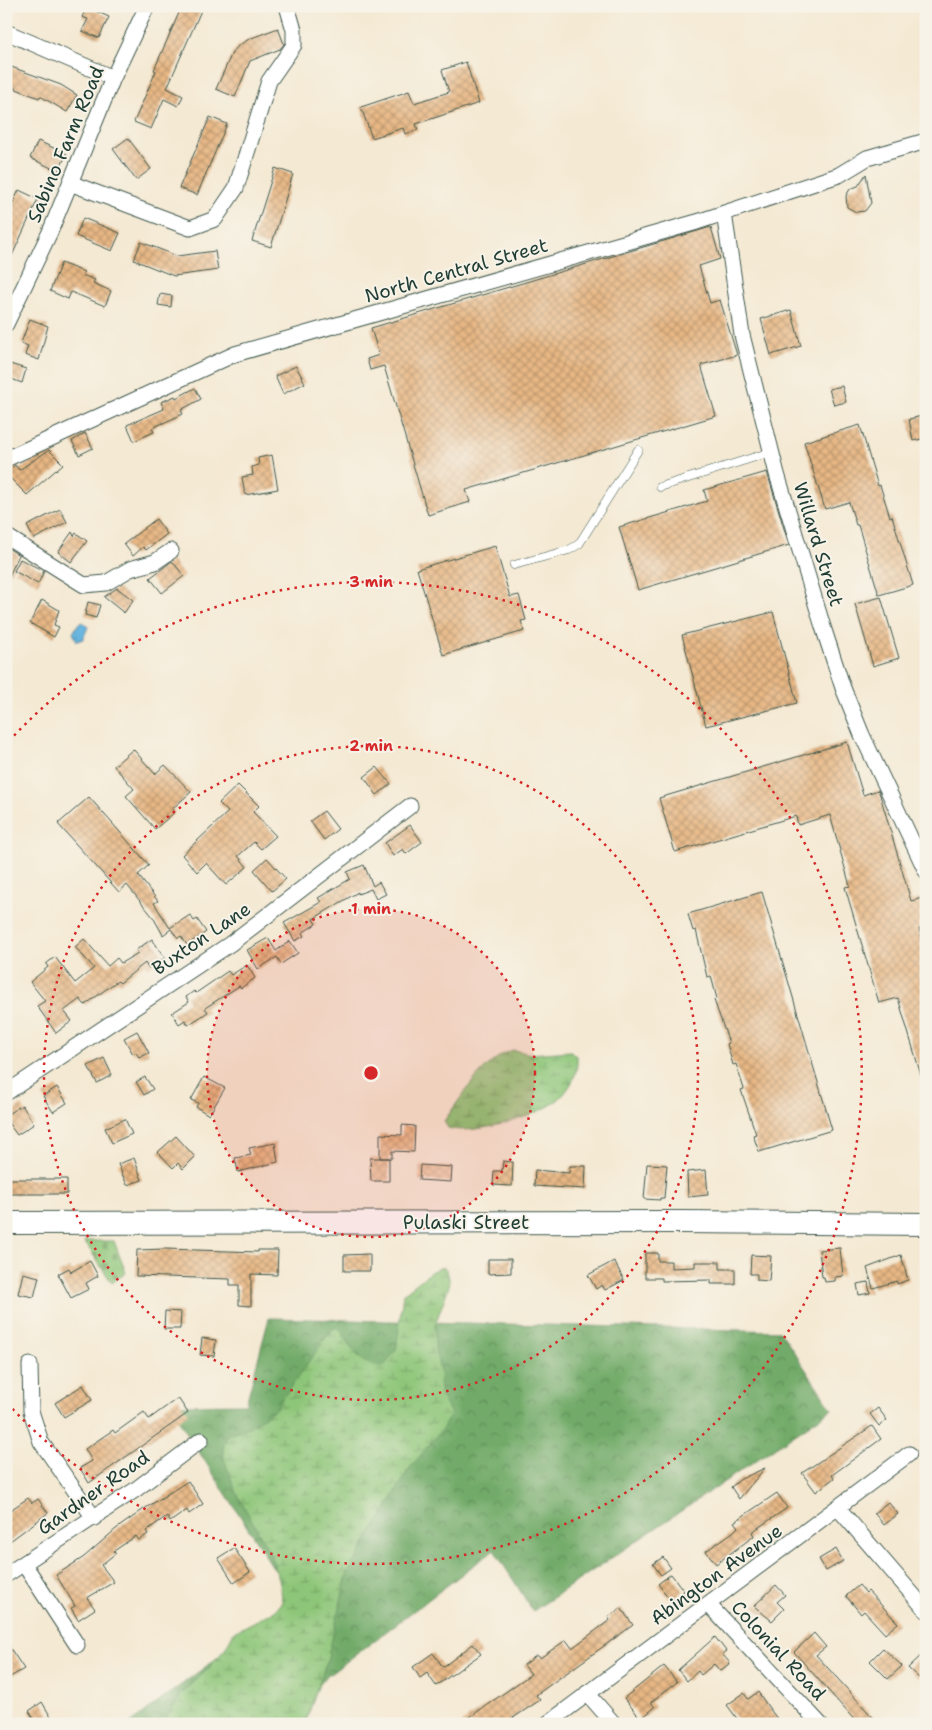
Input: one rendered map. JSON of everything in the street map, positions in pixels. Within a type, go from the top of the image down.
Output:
[{"type":"main road","name":"Pulaski Street","points":[[6,1223],[692,1222],[926,1224]]},
{"type":"street","name":"Sabino Farm Road","points":[[6,324],[50,232],[113,78],[147,6]]},
{"type":"street","points":[[70,183],[190,228],[216,219],[236,188],[268,81],[294,44],[294,30],[288,6]]},
{"type":"street","points":[[6,32],[113,78]]},
{"type":"street","name":"North Central Street","points":[[6,460],[235,354],[724,213],[839,175],[867,158],[926,141]]},
{"type":"street","name":"Willard Street","points":[[724,213],[742,335],[771,452],[843,688],[862,735],[926,871]]},
{"type":"street","points":[[6,536],[84,585],[106,584],[130,569],[155,562],[171,551]]},
{"type":"street","name":"Buxton Lane","points":[[6,1093],[230,944],[410,806]]},
{"type":"street","points":[[30,1365],[30,1411],[41,1442],[94,1518]]},
{"type":"street","name":"Gardner Road","points":[[6,1575],[94,1518],[201,1440]]},
{"type":"street","name":"Abington Avenue","points":[[547,1724],[909,1454]]},
{"type":"street","points":[[838,1508],[926,1610]]},
{"type":"street","points":[[24,1564],[77,1645]]},
{"type":"street","name":"Colonial Road","points":[[708,1604],[820,1724]]},
{"type":"street","points":[[587,1693],[614,1724]]},
{"type":"lane","points":[[514,565],[570,550],[579,544],[638,450]]},
{"type":"lane","points":[[660,487],[771,452]]},
{"type":"green space","points":[[513,1050],[531,1054],[571,1051],[577,1057],[577,1063],[575,1074],[568,1089],[551,1105],[523,1118],[489,1127],[459,1130],[448,1128],[444,1121],[474,1080],[492,1062]]},
{"type":"green space","points":[[84,1241],[114,1241],[126,1273],[112,1283]]},
{"type":"green space","points":[[443,1267],[447,1270],[450,1283],[435,1325],[435,1348],[441,1375],[440,1393],[451,1414],[443,1428],[410,1468],[347,1575],[327,1661],[305,1724],[163,1724],[181,1695],[207,1670],[225,1649],[234,1632],[275,1611],[282,1603],[276,1570],[270,1555],[238,1495],[226,1464],[223,1449],[228,1434],[249,1427],[275,1409],[332,1329],[338,1327],[340,1329],[362,1360],[368,1364],[383,1367],[396,1350],[403,1294],[432,1271]]},
{"type":"green space","points":[[269,1318],[780,1331],[832,1409],[533,1611],[494,1550],[264,1724],[129,1724],[294,1600],[169,1405],[246,1404]]},
{"type":"water","points":[[83,622],[88,627],[83,639],[77,641],[73,633],[78,624]]},
{"type":"building","points":[[182,6],[203,6],[167,88],[183,96],[178,106],[164,99],[151,129],[134,122]]},
{"type":"building","points":[[87,7],[109,17],[99,38],[82,31],[88,19],[82,17]]},
{"type":"building","points":[[278,28],[284,44],[280,49],[250,61],[235,97],[216,89],[232,53],[238,46],[249,39]]},
{"type":"building","points":[[466,62],[479,103],[416,124],[418,130],[405,134],[403,128],[372,138],[361,107],[409,91],[414,103],[449,92],[442,70]]},
{"type":"building","points":[[6,65],[61,85],[77,95],[67,112],[40,96],[39,98],[6,85]]},
{"type":"building","points":[[210,117],[227,124],[197,195],[179,188]]},
{"type":"building","points":[[128,138],[151,169],[136,180],[113,149]]},
{"type":"building","points":[[38,141],[67,154],[58,171],[30,158]]},
{"type":"building","points":[[275,168],[293,174],[271,247],[252,241]]},
{"type":"building","points":[[866,174],[871,203],[865,211],[856,212],[847,207],[846,196],[850,189],[858,186]]},
{"type":"building","points":[[19,190],[38,199],[6,269],[6,218]]},
{"type":"building","points":[[83,218],[120,233],[112,251],[76,236]]},
{"type":"building","points":[[711,227],[720,259],[699,266],[710,303],[720,300],[737,355],[701,365],[716,416],[466,490],[470,502],[428,515],[384,366],[370,370],[367,359],[379,355],[371,328]]},
{"type":"building","points":[[141,242],[177,256],[215,251],[218,270],[174,276],[134,260]]},
{"type":"building","points":[[61,263],[84,272],[82,275],[95,280],[93,283],[111,291],[105,306],[71,292],[68,299],[50,291]]},
{"type":"building","points":[[160,294],[172,296],[171,307],[158,305]]},
{"type":"building","points":[[791,310],[801,346],[771,355],[761,319]]},
{"type":"building","points":[[30,319],[48,326],[39,360],[25,355],[28,346],[21,343]]},
{"type":"building","points":[[10,364],[26,369],[22,383],[6,377]]},
{"type":"building","points":[[296,366],[305,383],[283,394],[275,376]]},
{"type":"building","points":[[842,386],[846,402],[834,405],[829,389]]},
{"type":"building","points":[[195,388],[201,399],[181,410],[183,414],[152,428],[154,432],[134,441],[127,425],[164,409],[161,402],[175,396],[176,398]]},
{"type":"building","points":[[926,415],[926,438],[913,441],[909,419]]},
{"type":"building","points":[[860,425],[878,486],[880,485],[890,517],[892,516],[913,585],[879,595],[858,525],[856,525],[849,502],[825,509],[804,442]]},
{"type":"building","points":[[85,433],[93,448],[79,455],[72,441]]},
{"type":"building","points":[[49,450],[63,464],[27,495],[6,474],[15,465],[19,470]]},
{"type":"building","points":[[272,455],[278,489],[245,495],[242,477],[253,475],[252,467],[259,465],[258,458]]},
{"type":"building","points":[[767,472],[789,545],[638,590],[619,527],[707,501],[704,490]]},
{"type":"building","points":[[60,509],[67,522],[34,539],[27,526]]},
{"type":"building","points":[[156,519],[167,534],[146,550],[143,547],[133,556],[124,544]]},
{"type":"building","points":[[72,532],[74,536],[76,533],[87,541],[71,562],[58,552]]},
{"type":"building","points":[[495,546],[510,597],[519,595],[526,620],[521,621],[524,631],[443,655],[417,569]]},
{"type":"building","points":[[6,547],[19,555],[6,582]]},
{"type":"building","points":[[20,559],[44,571],[38,584],[14,571]]},
{"type":"building","points":[[172,561],[184,576],[162,593],[150,578]]},
{"type":"building","points":[[117,588],[133,600],[124,613],[104,597]]},
{"type":"building","points":[[881,597],[899,658],[873,666],[855,604]]},
{"type":"building","points":[[42,600],[59,610],[54,625],[59,627],[54,637],[30,623]]},
{"type":"building","points":[[88,602],[100,605],[96,618],[85,615]]},
{"type":"building","points":[[773,612],[797,703],[706,726],[682,635]]},
{"type":"building","points":[[847,742],[863,795],[878,790],[911,901],[926,897],[926,927],[919,929],[926,951],[926,1082],[923,1082],[898,998],[879,1003],[845,887],[850,886],[830,815],[798,825],[796,816],[675,852],[659,798]]},
{"type":"building","points":[[133,749],[155,774],[165,765],[191,792],[172,809],[175,812],[155,829],[126,796],[134,789],[114,766]]},
{"type":"building","points":[[377,767],[391,784],[377,795],[364,777]]},
{"type":"building","points":[[238,785],[259,806],[253,812],[276,836],[261,849],[254,842],[238,856],[247,867],[226,885],[206,863],[197,872],[182,855],[228,812],[219,803]]},
{"type":"building","points":[[89,797],[149,865],[138,875],[158,901],[154,903],[170,928],[190,915],[194,921],[197,919],[206,932],[187,945],[181,936],[178,938],[171,929],[163,935],[153,917],[127,885],[119,892],[58,824]]},
{"type":"building","points":[[324,811],[338,829],[324,840],[310,821]]},
{"type":"building","points":[[410,825],[422,842],[406,854],[403,849],[393,856],[385,843]]},
{"type":"building","points":[[267,858],[286,879],[272,891],[254,870]]},
{"type":"building","points":[[364,865],[373,886],[379,882],[386,894],[376,899],[371,889],[358,894],[358,892],[313,919],[316,924],[302,933],[304,936],[295,941],[284,923],[321,902],[318,898],[350,879],[347,872]]},
{"type":"building","points":[[762,892],[832,1130],[759,1152],[753,1135],[756,1134],[741,1090],[744,1089],[736,1064],[733,1065],[727,1044],[729,1043],[714,1000],[717,999],[711,976],[707,977],[696,930],[693,931],[688,914]]},
{"type":"building","points":[[268,938],[276,951],[290,941],[298,953],[281,964],[277,957],[258,969],[247,950]]},
{"type":"building","points":[[84,939],[108,966],[117,958],[121,963],[138,953],[136,950],[152,939],[165,958],[148,968],[145,963],[120,983],[118,981],[113,984],[85,1005],[80,999],[64,1011],[72,1021],[56,1033],[37,1006],[45,1001],[30,982],[48,967],[46,964],[55,957],[75,983],[94,968],[75,947]]},
{"type":"building","points":[[247,965],[255,978],[205,1008],[208,1012],[188,1025],[185,1020],[179,1024],[172,1013],[189,1002],[186,997],[194,991],[196,993],[228,971],[231,975]]},
{"type":"building","points":[[137,1031],[149,1053],[139,1058],[136,1052],[133,1054],[124,1038]]},
{"type":"building","points":[[104,1058],[112,1075],[97,1083],[88,1066]]},
{"type":"building","points":[[145,1077],[153,1089],[144,1095],[136,1082]]},
{"type":"building","points":[[204,1077],[225,1088],[209,1115],[196,1107],[198,1103],[191,1100]]},
{"type":"building","points":[[57,1087],[67,1103],[53,1112],[43,1096]]},
{"type":"building","points":[[22,1105],[34,1124],[17,1135],[6,1120],[6,1115]]},
{"type":"building","points":[[125,1119],[132,1134],[112,1143],[105,1128]]},
{"type":"building","points":[[402,1125],[415,1126],[414,1152],[392,1151],[392,1158],[380,1158],[380,1134],[402,1135]]},
{"type":"building","points":[[176,1136],[195,1157],[183,1169],[178,1163],[173,1168],[158,1152]]},
{"type":"building","points":[[275,1143],[278,1162],[238,1172],[235,1158],[251,1155],[249,1148]]},
{"type":"building","points":[[134,1158],[142,1180],[127,1185],[118,1164]]},
{"type":"building","points":[[370,1158],[389,1158],[389,1181],[371,1181]]},
{"type":"building","points":[[503,1161],[513,1162],[512,1186],[493,1185],[494,1171],[502,1171]]},
{"type":"building","points":[[647,1164],[667,1165],[664,1198],[660,1198],[660,1200],[644,1199]]},
{"type":"building","points":[[420,1165],[452,1167],[451,1182],[419,1180]]},
{"type":"building","points":[[570,1166],[586,1166],[585,1189],[534,1186],[535,1170],[569,1173]]},
{"type":"building","points":[[706,1170],[708,1195],[688,1197],[687,1172]]},
{"type":"building","points":[[6,1179],[67,1179],[67,1194],[6,1194]]},
{"type":"building","points":[[840,1248],[843,1276],[835,1277],[835,1281],[825,1282],[824,1277],[822,1277],[819,1250]]},
{"type":"building","points":[[137,1250],[258,1252],[258,1250],[278,1250],[277,1275],[251,1274],[251,1306],[239,1305],[239,1285],[230,1285],[230,1279],[136,1276]]},
{"type":"building","points":[[645,1253],[658,1253],[658,1261],[671,1261],[671,1268],[695,1267],[695,1262],[720,1262],[720,1269],[735,1269],[735,1284],[711,1284],[711,1280],[662,1281],[662,1278],[645,1278]]},
{"type":"building","points":[[370,1254],[370,1271],[344,1271],[344,1255]]},
{"type":"building","points":[[751,1255],[771,1256],[769,1281],[757,1280],[757,1274],[750,1274]]},
{"type":"building","points":[[901,1255],[908,1280],[873,1288],[867,1268]]},
{"type":"building","points":[[488,1259],[511,1259],[511,1273],[488,1274]]},
{"type":"building","points":[[90,1261],[98,1276],[86,1283],[89,1289],[71,1298],[58,1274],[69,1268],[71,1272]]},
{"type":"building","points":[[614,1261],[624,1280],[605,1290],[602,1285],[596,1289],[588,1275]]},
{"type":"building","points":[[23,1273],[39,1277],[34,1297],[18,1294]]},
{"type":"building","points":[[868,1282],[870,1293],[859,1295],[857,1284]]},
{"type":"building","points":[[165,1311],[181,1312],[180,1329],[164,1329]]},
{"type":"building","points":[[202,1338],[216,1340],[214,1356],[200,1355]]},
{"type":"building","points":[[83,1385],[92,1400],[64,1417],[55,1403]]},
{"type":"building","points":[[178,1398],[188,1413],[89,1483],[80,1468],[92,1461],[85,1449],[113,1430],[115,1433],[144,1412],[149,1419]]},
{"type":"building","points":[[878,1408],[887,1420],[879,1426],[870,1414]]},
{"type":"building","points":[[872,1426],[881,1439],[832,1475],[834,1478],[816,1492],[802,1473]]},
{"type":"building","points":[[765,1468],[739,1499],[731,1487],[741,1479]]},
{"type":"building","points":[[188,1481],[203,1504],[189,1514],[187,1510],[170,1522],[167,1516],[146,1531],[148,1534],[139,1540],[136,1536],[114,1551],[116,1553],[101,1565],[114,1582],[87,1598],[95,1609],[78,1620],[71,1608],[75,1606],[56,1575],[84,1557],[116,1529],[144,1509]]},
{"type":"building","points":[[777,1493],[787,1508],[752,1532],[754,1536],[716,1564],[706,1551],[738,1527],[734,1522]]},
{"type":"building","points":[[28,1498],[32,1503],[38,1499],[48,1513],[6,1544],[6,1513]]},
{"type":"building","points":[[888,1502],[898,1514],[884,1525],[874,1513]]},
{"type":"building","points":[[234,1548],[250,1572],[234,1583],[218,1558]]},
{"type":"building","points":[[836,1549],[843,1561],[826,1571],[819,1559]]},
{"type":"building","points":[[663,1557],[671,1568],[661,1575],[653,1564]]},
{"type":"building","points":[[671,1574],[684,1591],[673,1600],[671,1597],[669,1598],[658,1584]]},
{"type":"building","points":[[776,1585],[785,1595],[777,1602],[784,1609],[772,1621],[754,1606]]},
{"type":"building","points":[[859,1585],[866,1593],[868,1591],[898,1623],[885,1634],[864,1611],[861,1614],[846,1596]]},
{"type":"building","points":[[621,1608],[633,1625],[536,1695],[540,1700],[510,1720],[513,1724],[460,1724],[531,1674],[524,1665],[537,1655],[540,1658],[566,1640],[572,1648],[610,1620],[608,1617]]},
{"type":"building","points":[[814,1633],[826,1647],[816,1655],[879,1724],[858,1724],[794,1652]]},
{"type":"building","points":[[715,1637],[726,1651],[722,1654],[730,1663],[720,1671],[714,1664],[701,1675],[698,1671],[687,1681],[678,1670]]},
{"type":"building","points":[[6,1642],[24,1669],[10,1677],[6,1671]]},
{"type":"building","points":[[473,1644],[481,1654],[436,1686],[427,1673],[420,1678],[413,1667],[433,1653],[443,1667]]},
{"type":"building","points":[[883,1648],[902,1666],[888,1679],[870,1661]]},
{"type":"building","points":[[926,1651],[926,1671],[919,1678],[908,1668]]},
{"type":"building","points":[[664,1666],[677,1682],[651,1702],[655,1707],[641,1719],[624,1698]]},
{"type":"building","points":[[758,1692],[781,1724],[741,1724],[727,1705],[744,1693],[748,1699]]},
{"type":"building","points":[[42,1702],[55,1724],[37,1724],[29,1711]]}]
